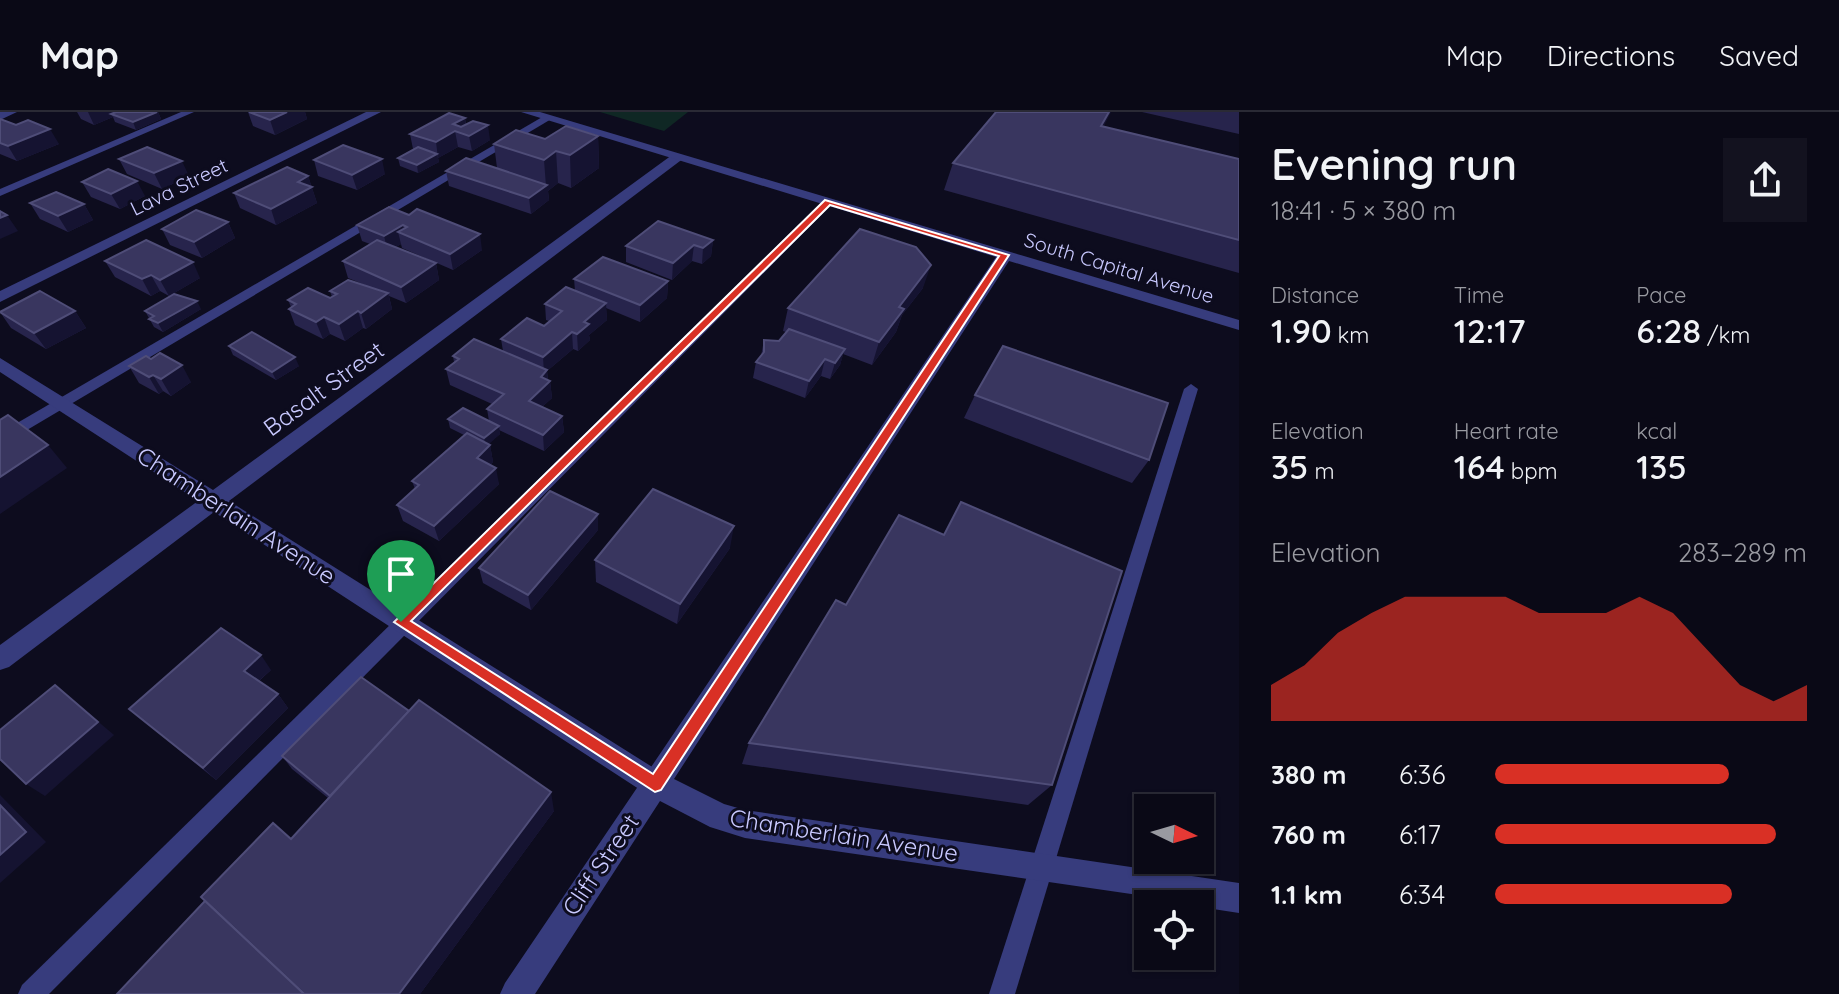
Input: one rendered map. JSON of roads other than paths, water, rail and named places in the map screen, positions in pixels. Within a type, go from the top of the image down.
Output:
[{"type":"street","points":[[0,116],[11,112]]},
{"type":"street","name":"Lava Street","points":[[0,297],[375,112]]},
{"type":"street","name":"South Capital Avenue","points":[[527,112],[1239,325]]},
{"type":"street","name":"Basalt Street","points":[[0,659],[677,158]]},
{"type":"street","name":"Cliff Street","points":[[516,994],[1005,255]]},
{"type":"street","name":"Chamberlain Avenue","points":[[0,364],[655,784],[720,817],[745,824],[1239,898]]},
{"type":"lane","points":[[0,193],[189,112]]},
{"type":"lane","points":[[0,440],[548,118]]},
{"type":"lane","points":[[31,994],[401,622],[828,202]]},
{"type":"lane","points":[[1002,994],[1191,389]]}]
